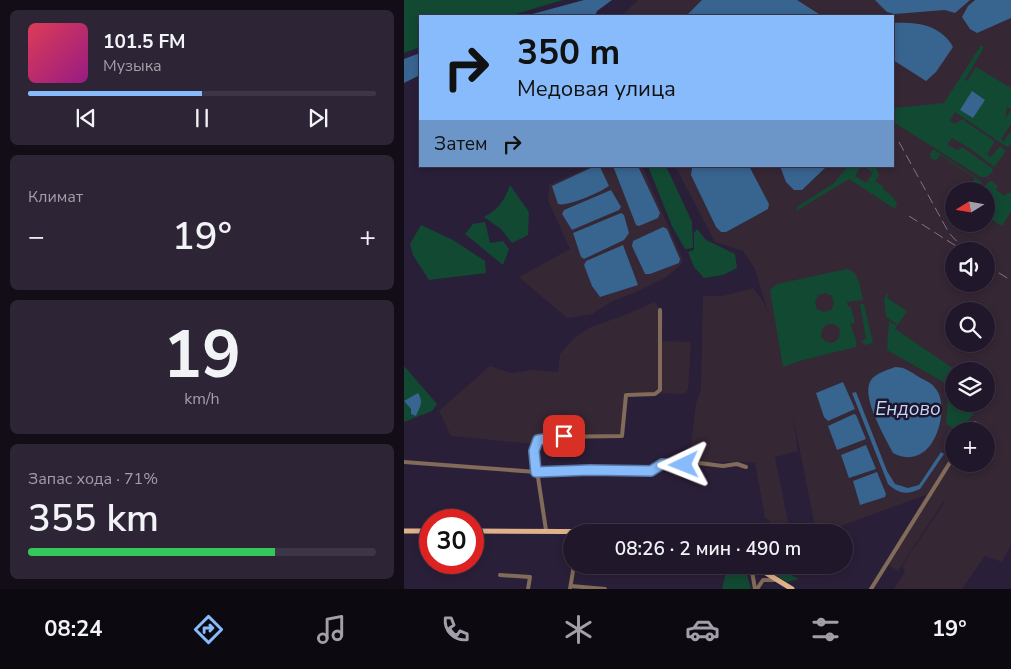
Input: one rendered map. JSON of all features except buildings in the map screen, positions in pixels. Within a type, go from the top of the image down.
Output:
[{"type":"main road","points":[[404,531],[419,531]]},
{"type":"main road","points":[[484,531],[563,531]]},
{"type":"main road","points":[[768,574],[792,589]]},
{"type":"street","points":[[546,530],[534,451],[538,440],[552,437],[620,436],[623,432],[626,395],[655,394],[660,391],[660,310]]},
{"type":"street","points":[[404,462],[536,472],[651,471],[662,464],[699,463],[723,466],[737,464],[746,467]]},
{"type":"street","points":[[871,589],[945,470]]},
{"type":"street","points":[[573,574],[571,587],[605,589]]},
{"type":"street","points":[[754,574],[756,589]]},
{"type":"street","points":[[500,575],[530,577],[528,589]]},
{"type":"street","points":[[756,589],[763,580],[778,580]]},
{"type":"shaded area","points":[[638,0],[1011,0],[1011,545],[1002,562],[985,556],[962,589],[894,589],[905,571],[902,566],[945,502],[898,571],[885,563],[926,495],[846,524],[814,524],[793,416],[798,451],[775,457],[788,522],[786,524],[774,524],[765,518],[755,462],[708,462],[709,464],[689,462],[696,403],[701,389],[703,296],[723,296],[753,288],[764,303],[768,313],[755,269],[743,251],[715,242],[676,167],[894,167],[894,15],[622,15]]},
{"type":"shaded area","points":[[589,167],[642,167],[683,260],[682,264],[665,278],[611,302],[592,314],[567,318],[519,277],[570,249],[548,200],[549,185]]},
{"type":"shaded area","points":[[654,302],[663,312],[662,341],[691,342],[688,390],[684,394],[625,392],[622,432],[619,436],[537,439],[533,444],[451,436],[439,411],[490,366],[511,373],[532,370],[558,372],[560,354],[574,338],[591,327]]},
{"type":"green space","points":[[404,0],[563,0],[512,15],[419,15],[419,47],[404,53]]},
{"type":"green space","points":[[981,45],[984,47],[965,80],[967,81],[976,67],[1011,88],[1011,109],[1007,107],[1005,119],[1011,110],[1011,124],[1001,139],[1004,141],[1011,131],[1011,144],[1007,147],[955,112],[950,121],[955,124],[962,119],[993,140],[994,143],[987,154],[991,157],[1000,146],[1006,151],[994,167],[971,149],[952,138],[947,145],[958,150],[962,147],[992,168],[993,171],[987,177],[981,177],[894,123],[894,108],[944,103]]},
{"type":"green space","points":[[933,149],[981,182],[973,182],[975,178],[940,155],[936,160],[931,159],[930,154]]},
{"type":"green space","points":[[648,167],[666,167],[692,222],[693,248],[685,249],[672,226]]},
{"type":"green space","points":[[847,167],[860,167],[855,176],[866,183],[873,173],[864,167],[876,167],[879,176],[875,181],[884,187],[883,189],[893,197],[897,204],[895,209],[849,179],[796,211],[797,207],[834,183]]},
{"type":"green space","points":[[995,184],[998,186],[996,190],[1005,196],[1007,193],[1011,193],[1011,211],[1002,226],[995,221]]},
{"type":"green space","points":[[510,185],[529,212],[528,235],[512,243],[501,229],[484,217],[494,211],[500,204],[506,196]]},
{"type":"green space","points":[[485,222],[490,243],[503,241],[509,249],[503,265],[465,234],[473,224]]},
{"type":"green space","points":[[421,225],[453,240],[485,261],[486,273],[429,280],[413,255],[410,244]]},
{"type":"green space","points":[[697,229],[706,240],[735,254],[737,268],[723,275],[704,278],[694,267],[688,252],[694,250],[694,233]]},
{"type":"green space","points":[[847,269],[855,274],[863,300],[847,302],[848,307],[851,307],[855,323],[850,324],[856,340],[856,347],[799,361],[783,367],[770,290],[777,284]],"holes":[[[826,293],[832,296],[834,304],[831,310],[824,312],[817,309],[815,302],[818,295]],[[827,324],[834,324],[840,329],[839,338],[833,343],[826,342],[821,337],[822,329]]]},
{"type":"green space","points":[[889,292],[887,298],[907,311],[898,325],[886,317],[884,298]]},
{"type":"green space","points":[[860,304],[864,304],[873,343],[865,345],[861,341],[866,339]]},
{"type":"green space","points":[[889,321],[897,326],[895,329],[945,363],[945,383],[887,350]]},
{"type":"green space","points":[[404,366],[437,404],[432,411],[404,422],[404,401]],"holes":[[[418,394],[411,413],[411,409],[404,401]]]},
{"type":"green space","points":[[947,412],[973,412],[973,415],[968,420],[970,422],[946,422]]},
{"type":"green space","points":[[726,574],[747,574],[751,589],[722,589]]},
{"type":"green space","points":[[774,574],[790,574],[799,579],[787,582]]},
{"type":"water","points":[[584,0],[612,0],[597,11],[595,15],[529,15]]},
{"type":"water","points":[[702,0],[797,0],[820,15],[687,15]]},
{"type":"water","points":[[875,0],[970,0],[955,13],[945,10],[894,14],[887,12]]},
{"type":"water","points":[[975,0],[1011,0],[1011,18],[977,33],[970,29],[962,17],[968,6]]},
{"type":"water","points":[[894,23],[927,26],[941,33],[953,47],[936,72],[926,81],[894,61]]},
{"type":"water","points":[[419,53],[419,76],[404,83],[404,59]]},
{"type":"water","points":[[972,91],[985,100],[973,118],[960,110]]},
{"type":"water","points":[[593,167],[600,167],[609,186],[576,201],[558,204],[552,186]]},
{"type":"water","points":[[613,167],[638,167],[660,213],[658,218],[639,226],[636,225]]},
{"type":"water","points":[[750,167],[769,204],[768,209],[726,232],[721,232],[716,227],[691,175],[692,168]]},
{"type":"water","points":[[780,167],[826,167],[802,190],[794,190],[786,182]]},
{"type":"water","points":[[611,190],[621,207],[619,210],[572,230],[562,214],[564,210]]},
{"type":"water","points":[[621,213],[624,215],[629,233],[624,240],[584,259],[581,257],[573,233]]},
{"type":"water","points":[[663,227],[667,229],[680,259],[679,263],[650,274],[645,274],[632,246],[633,241]]},
{"type":"water","points":[[623,245],[638,285],[600,297],[592,286],[584,265],[586,261]]},
{"type":"water","name":"Ендово","points":[[895,367],[908,370],[932,385],[940,397],[942,408],[936,435],[929,447],[920,455],[908,457],[893,453],[871,406],[868,387],[871,380],[876,375]]},
{"type":"water","points":[[843,382],[855,409],[828,421],[824,417],[816,393]]},
{"type":"water","points":[[856,392],[887,471],[895,484],[908,488],[919,485],[941,452],[944,454],[920,489],[911,492],[899,492],[888,484],[852,393]]},
{"type":"water","points":[[418,393],[421,402],[416,416],[411,414],[411,409],[404,401]]},
{"type":"water","points":[[854,414],[866,439],[837,450],[828,426]]},
{"type":"water","points":[[866,445],[876,469],[849,478],[841,455]]},
{"type":"water","points":[[877,472],[886,494],[885,497],[860,505],[853,481]]},
{"type":"railway","points":[[899,142],[949,233],[958,242]]},
{"type":"railway","points":[[909,216],[950,242]]},
{"type":"railway","points":[[995,271],[1012,281]]},
{"type":"route","points":[[564,436],[538,440],[534,451],[536,472],[616,469],[651,471],[662,464],[684,465]]}]
